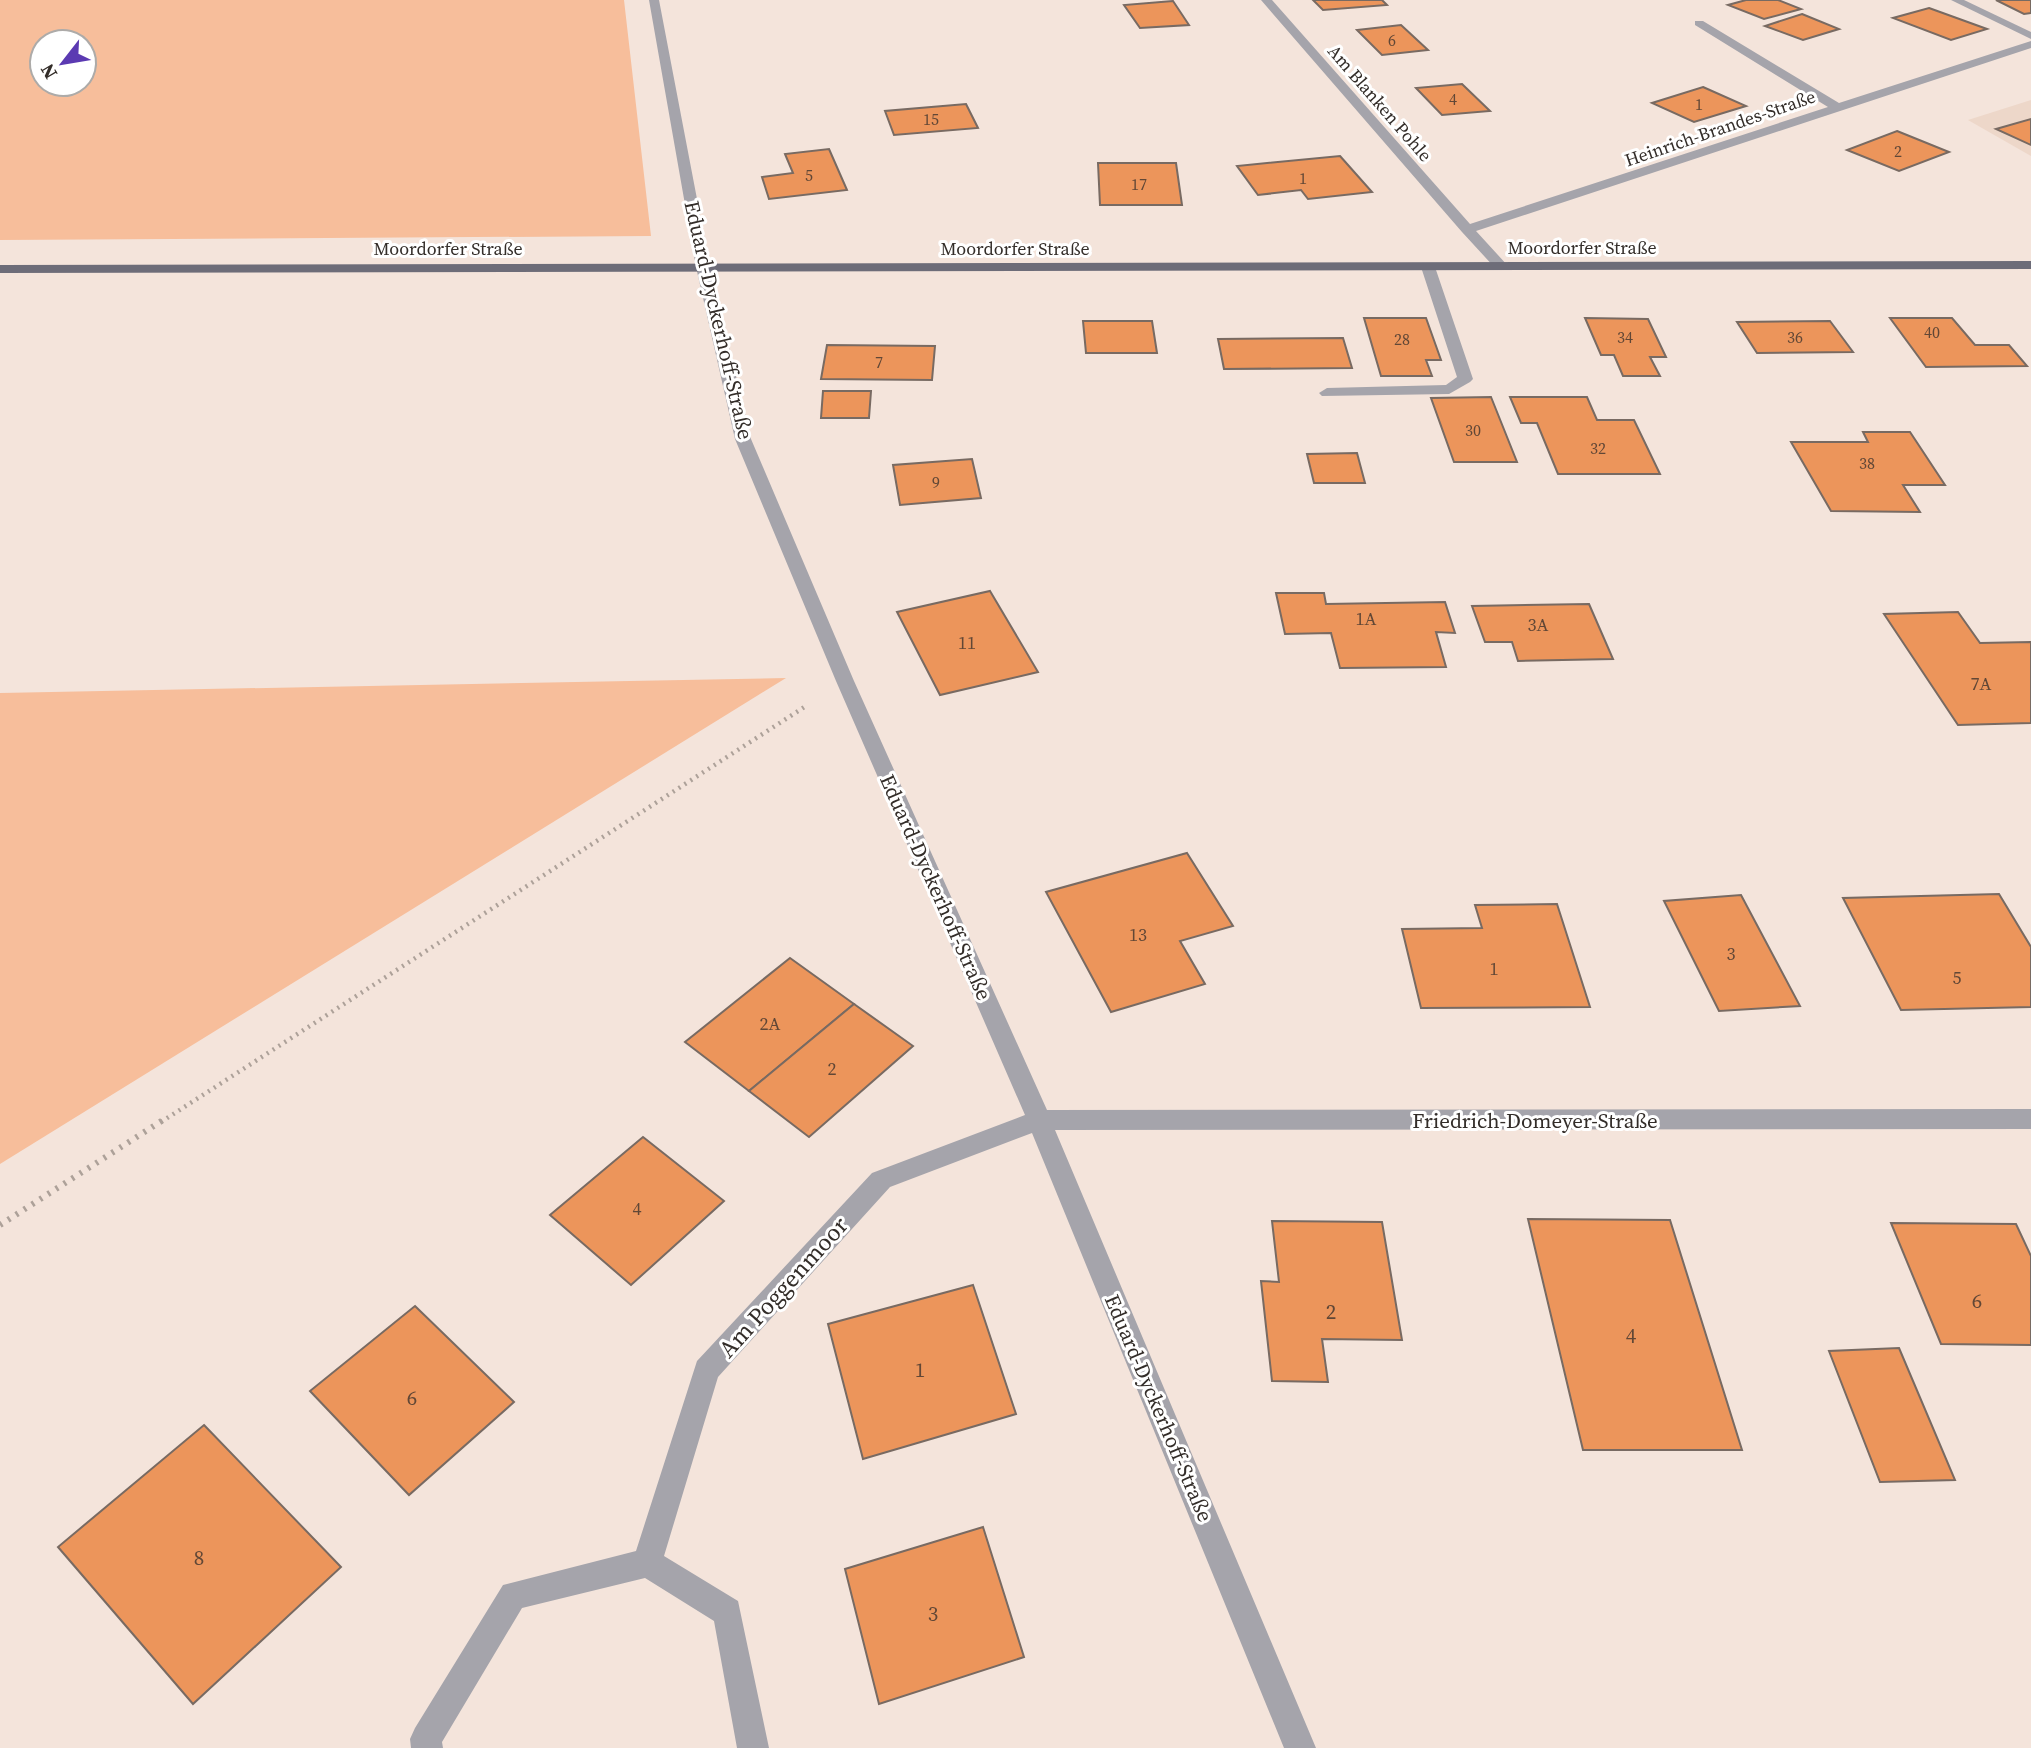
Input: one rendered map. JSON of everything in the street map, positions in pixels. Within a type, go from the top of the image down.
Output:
[{"type":"main road","name":"Moordorfer Straße","points":[[0,269],[2031,265]]},
{"type":"street","name":"Eduard-Dyckerhoff-Straße","points":[[654,0],[703,267],[743,439],[845,681],[1039,1121],[1300,1748]]},
{"type":"street","name":"Am Blanken Pohle","points":[[1266,0],[1467,229]]},
{"type":"street","points":[[1956,0],[2031,36]]},
{"type":"street","points":[[1699,23],[1837,107]]},
{"type":"street","name":"Heinrich-Brandes-Straße","points":[[1467,229],[2031,44]]},
{"type":"street","points":[[1467,229],[1501,266]]},
{"type":"street","points":[[1327,393],[1449,389],[1465,379],[1428,267]]},
{"type":"street","name":"Friedrich-Domeyer-Straße","points":[[1039,1121],[2031,1119]]},
{"type":"street","name":"Am Poggenmoor","points":[[647,1563],[707,1370],[881,1180],[1039,1121]]},
{"type":"street","points":[[428,1748],[425,1739],[513,1595],[647,1563],[727,1612],[753,1748]]},
{"type":"path","points":[[0,1225],[845,681]]},
{"type":"shaded area","points":[[0,0],[624,0],[651,236],[0,240]]},
{"type":"shaded area","points":[[2031,100],[2031,156],[1968,120]]},
{"type":"shaded area","points":[[786,678],[0,1164],[0,693]]},
{"type":"building","points":[[1313,0],[1382,0],[1387,5],[1323,10]]},
{"type":"building","points":[[1746,0],[1778,0],[1801,9],[1764,19],[1728,5]]},
{"type":"building","points":[[1996,0],[2031,0],[2031,13],[2024,14]]},
{"type":"building","points":[[1173,1],[1189,25],[1140,28],[1124,5]]},
{"type":"building","points":[[1929,8],[1987,29],[1951,40],[1893,18]]},
{"type":"building","points":[[1802,14],[1839,29],[1803,40],[1765,26]]},
{"type":"building","points":[[1401,25],[1428,50],[1382,55],[1357,30]]},
{"type":"building","points":[[1462,84],[1490,111],[1442,115],[1416,88]]},
{"type":"building","points":[[1703,87],[1746,106],[1694,122],[1652,103]]},
{"type":"building","points":[[966,104],[978,128],[894,135],[885,111]]},
{"type":"building","points":[[2031,119],[2031,145],[1996,129]]},
{"type":"building","points":[[1897,131],[1949,152],[1899,171],[1847,150]]},
{"type":"building","points":[[829,149],[847,190],[769,199],[762,177],[793,173],[785,154]]},
{"type":"building","points":[[1340,156],[1372,192],[1308,199],[1301,190],[1258,195],[1237,166]]},
{"type":"building","points":[[1098,163],[1176,163],[1182,205],[1100,205]]},
{"type":"building","points":[[1364,318],[1426,318],[1441,360],[1426,360],[1432,376],[1381,376]]},
{"type":"building","points":[[1585,318],[1648,319],[1666,357],[1650,357],[1660,376],[1623,376],[1614,355],[1601,355]]},
{"type":"building","points":[[1890,318],[1952,318],[1975,345],[2009,345],[2027,366],[1926,367]]},
{"type":"building","points":[[1083,321],[1152,321],[1157,353],[1086,353]]},
{"type":"building","points":[[1830,321],[1853,352],[1757,353],[1737,322]]},
{"type":"building","points":[[1343,338],[1352,368],[1224,369],[1218,339]]},
{"type":"building","points":[[827,345],[935,346],[932,380],[821,379]]},
{"type":"building","points":[[823,391],[871,391],[869,418],[821,418]]},
{"type":"building","points":[[1491,397],[1517,462],[1454,462],[1431,398]]},
{"type":"building","points":[[1510,397],[1587,397],[1597,420],[1634,420],[1660,474],[1558,474],[1537,423],[1521,423]]},
{"type":"building","points":[[1863,432],[1910,432],[1945,485],[1903,485],[1920,512],[1831,511],[1791,442],[1868,442]]},
{"type":"building","points":[[1357,453],[1365,483],[1314,483],[1307,454]]},
{"type":"building","points":[[972,459],[981,498],[900,505],[893,465]]},
{"type":"building","points":[[990,591],[1038,672],[940,695],[897,612]]},
{"type":"building","points":[[1276,593],[1324,593],[1326,604],[1445,602],[1455,633],[1436,632],[1446,667],[1340,668],[1331,633],[1285,634]]},
{"type":"building","points":[[1589,604],[1613,659],[1518,661],[1512,642],[1485,642],[1472,606]]},
{"type":"building","points":[[1958,612],[1980,643],[2031,642],[2031,723],[1958,725],[1884,614]]},
{"type":"building","points":[[1187,853],[1233,926],[1180,941],[1205,984],[1111,1012],[1046,892]]},
{"type":"building","points":[[1999,894],[2031,947],[2031,1007],[1901,1010],[1843,898]]},
{"type":"building","points":[[1741,895],[1800,1006],[1719,1011],[1664,901]]},
{"type":"building","points":[[1557,904],[1590,1007],[1421,1008],[1402,929],[1482,928],[1475,905]]},
{"type":"building","points":[[790,958],[854,1004],[749,1091],[685,1042]]},
{"type":"building","points":[[854,1004],[913,1046],[809,1137],[749,1091]]},
{"type":"building","points":[[643,1137],[724,1201],[631,1285],[550,1215]]},
{"type":"building","points":[[1528,1219],[1670,1220],[1742,1450],[1583,1450]]},
{"type":"building","points":[[1272,1221],[1382,1222],[1402,1340],[1322,1339],[1328,1382],[1272,1381],[1261,1281],[1279,1282]]},
{"type":"building","points":[[1891,1223],[2016,1224],[2031,1256],[2031,1345],[1941,1344]]},
{"type":"building","points":[[973,1285],[1016,1414],[863,1459],[828,1324]]},
{"type":"building","points":[[415,1306],[514,1402],[409,1495],[310,1391]]},
{"type":"building","points":[[1899,1348],[1955,1480],[1880,1482],[1829,1351]]},
{"type":"building","points":[[204,1425],[341,1567],[193,1704],[58,1547]]},
{"type":"building","points":[[983,1527],[1024,1657],[879,1704],[845,1569]]}]
